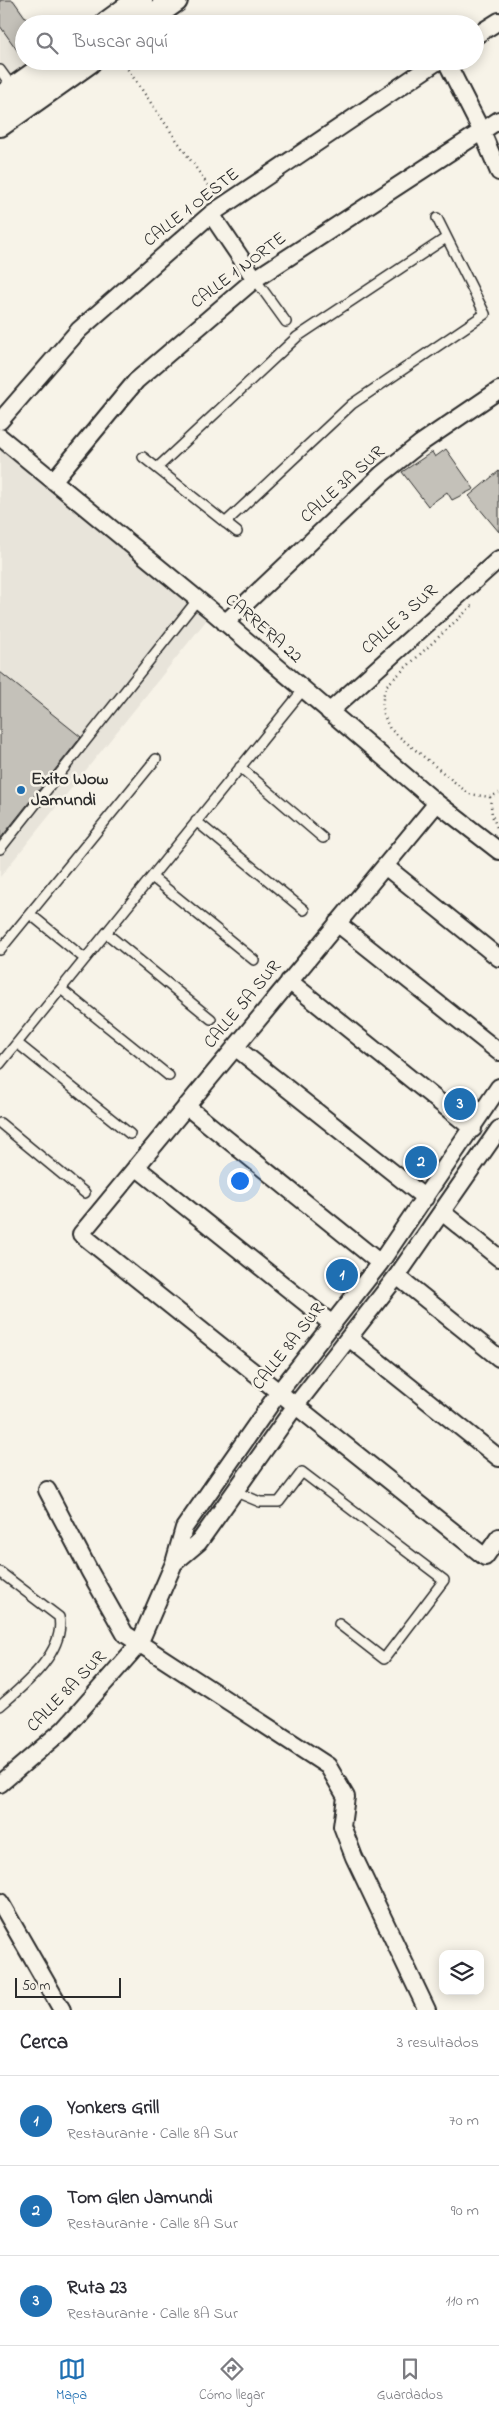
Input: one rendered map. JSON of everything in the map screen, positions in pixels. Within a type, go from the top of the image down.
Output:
[{"type":"main road","points":[[119,15],[140,0]]},
{"type":"main road","points":[[155,15],[176,0]]},
{"type":"main road","points":[[3,83],[33,70]]},
{"type":"main road","points":[[0,124],[76,70]]},
{"type":"street","points":[[484,30],[499,20]]},
{"type":"street","name":"CALLE 1 OESTE","points":[[0,420],[79,330],[211,214],[425,70]]},
{"type":"street","points":[[451,70],[481,130],[499,172]]},
{"type":"street","name":"CALLE 1 NORTE","points":[[53,481],[136,380],[255,279],[499,120]]},
{"type":"street","points":[[211,214],[255,279]]},
{"type":"street","name":"CALLE 3A SUR","points":[[224,623],[382,474],[421,443],[499,390]]},
{"type":"street","name":"CARRERA 22","points":[[0,437],[198,599],[437,802],[499,851]]},
{"type":"street","name":"CALLE 3 SUR","points":[[329,712],[499,559]]},
{"type":"street","name":"CALLE 5A SUR","points":[[279,1392],[81,1234],[437,802]]},
{"type":"street","points":[[384,866],[499,958]]},
{"type":"street","points":[[337,923],[499,1052]]},
{"type":"street","points":[[289,981],[472,1129]]},
{"type":"street","points":[[235,1047],[425,1198]]},
{"type":"street","name":"CALLE 8A SUR","points":[[0,1784],[64,1729],[139,1644],[174,1563],[184,1528],[279,1392],[380,1262],[499,1087]]},
{"type":"street","points":[[186,1106],[380,1262]]},
{"type":"street","name":"CALLE 8A SUR","points":[[174,1563],[199,1542],[296,1405],[397,1276],[442,1212],[494,1147],[499,1129]]},
{"type":"street","points":[[136,1167],[332,1324]]},
{"type":"street","points":[[442,1212],[499,1258]]},
{"type":"street","points":[[397,1276],[499,1358]]},
{"type":"street","points":[[349,1338],[499,1458]]},
{"type":"street","points":[[279,1392],[485,1557],[499,1537]]},
{"type":"street","points":[[47,1490],[124,1634],[328,1766],[346,1798],[342,1826],[354,1857],[427,2010]]},
{"type":"street","points":[[0,1902],[62,2010]]},
{"type":"lane","points":[[225,523],[352,404],[485,314],[437,218]]},
{"type":"lane","points":[[157,468],[297,337],[446,238]]},
{"type":"lane","points":[[255,279],[286,322]]},
{"type":"lane","points":[[143,457],[237,532]]},
{"type":"lane","points":[[0,849],[198,599]]},
{"type":"lane","points":[[0,1064],[303,690]]},
{"type":"lane","points":[[0,950],[156,759]]},
{"type":"lane","points":[[240,767],[323,838]]},
{"type":"lane","points":[[196,821],[304,910]]},
{"type":"lane","points":[[152,876],[254,960]]},
{"type":"lane","points":[[30,914],[85,959]]},
{"type":"lane","points":[[106,933],[211,1019]]},
{"type":"lane","points":[[61,989],[169,1076]]},
{"type":"lane","points":[[17,1043],[130,1134]]},
{"type":"lane","points":[[0,1123],[85,1193]]},
{"type":"lane","points":[[236,1492],[260,1502],[279,1502],[302,1472],[444,1580],[384,1659],[339,1624]]},
{"type":"lane","points":[[0,1572],[60,1617],[61,1625],[47,1661],[0,1706]]},
{"type":"path","points":[[128,70],[217,199],[211,214]]},
{"type":"path","points":[[478,600],[387,685],[382,695],[384,718],[390,729],[469,794],[490,798],[499,793]]},
{"type":"path","points":[[490,798],[492,815],[499,831]]},
{"type":"shaded area","points":[[0,0],[15,0],[26,15],[15,15],[15,70],[50,70],[0,124]]},
{"type":"shaded area","points":[[0,437],[213,612],[0,877]]},
{"type":"building","points":[[0,0],[13,0],[24,15],[15,15],[15,47],[0,26]]},
{"type":"building","points":[[446,449],[474,489],[452,500],[447,492],[428,506],[402,472],[432,452],[435,457]]},
{"type":"building","points":[[499,471],[499,532],[469,496]]},
{"type":"building","name":"Exito Wow Jamundi","points":[[0,672],[81,737],[0,839]]},
{"type":"place","name":"Exito Wow Jamundi","points":[[21,790]]},
{"type":"place","name":"Ruta 23","points":[[460,1104]]},
{"type":"place","name":"Tom Glen Jamundi","points":[[421,1162]]},
{"type":"place","name":"Yonkers Grill","points":[[342,1275]]}]
